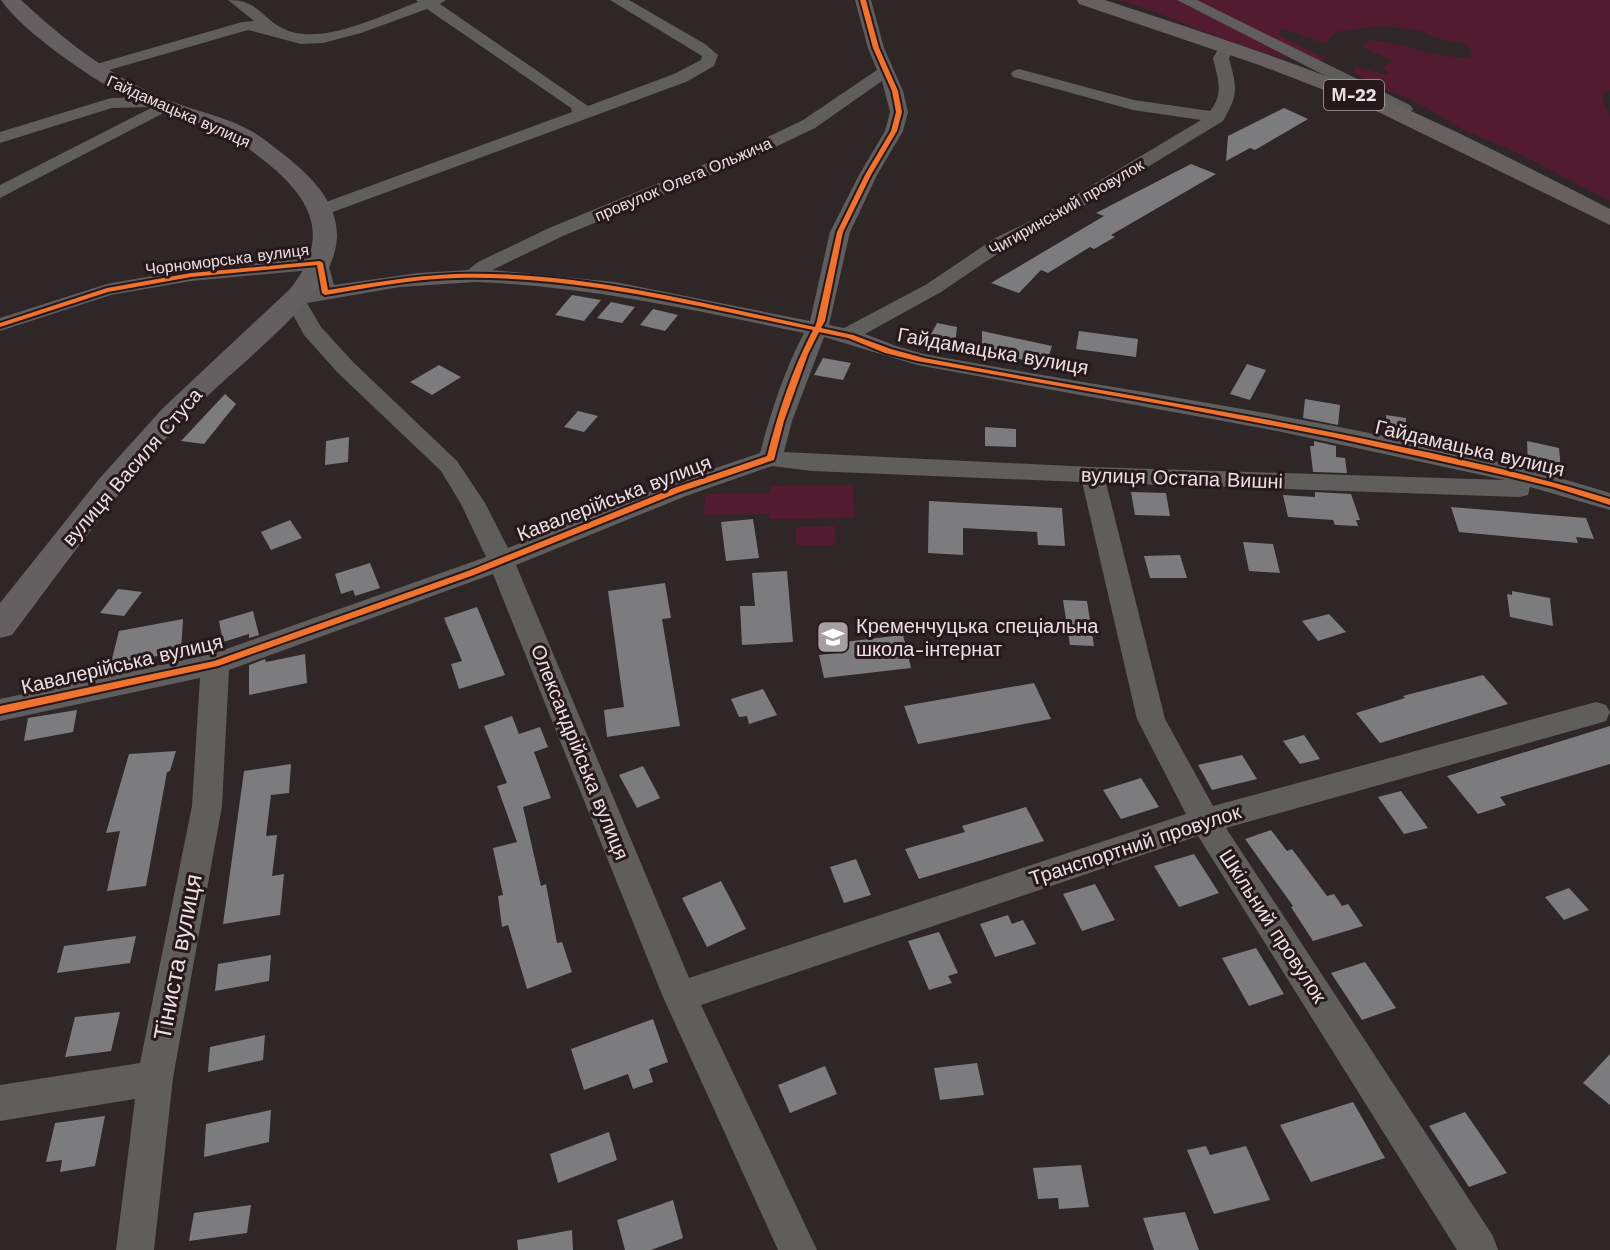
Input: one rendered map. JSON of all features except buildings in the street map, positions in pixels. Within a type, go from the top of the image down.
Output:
[{"type":"highway","name":"М-22","points":[[1086,0],[1228,46],[1379,105],[1450,137],[1610,218]]},
{"type":"main road","name":"Гайдамацька вулиця","points":[[10,0],[51,39],[92,70],[161,104],[196,115],[252,141],[301,182],[322,210]]},
{"type":"main road","points":[[320,263],[325,241],[322,210]]},
{"type":"main road","name":"вулиця Василя Стуса","points":[[0,626],[148,441],[206,381],[295,300],[320,263]]},
{"type":"street","points":[[236,0],[289,37],[311,40],[336,34],[431,1],[579,106],[581,113]]},
{"type":"street","points":[[322,210],[698,70],[708,63],[710,56],[618,0]]},
{"type":"street","points":[[771,458],[780,421],[804,354],[817,331],[840,232],[868,175],[894,130],[899,112],[895,91],[885,72],[863,0]]},
{"type":"street","points":[[1185,0],[1422,118],[1450,137]]},
{"type":"street","points":[[92,70],[232,28],[256,25],[274,28]]},
{"type":"street","points":[[1019,74],[1133,105],[1217,117],[1222,111],[1228,81],[1221,58],[1228,46]]},
{"type":"street","name":"провулок Олега Ольжича","points":[[474,275],[485,266],[556,232],[755,150],[809,124],[885,72]]},
{"type":"street","points":[[0,138],[111,103],[161,104]]},
{"type":"street","points":[[0,192],[161,104]]},
{"type":"street","name":"Чигиринський провулок","points":[[848,335],[934,288],[1002,242],[1105,187],[1217,117]]},
{"type":"street","points":[[320,263],[324,293]]},
{"type":"street","name":"Чорноморська вулиця","points":[[0,325],[107,290],[192,275],[320,263]]},
{"type":"street","name":"Гайдамацька вулиця","points":[[295,300],[386,283],[474,275],[572,283],[670,298],[817,331],[848,335],[889,352],[942,364],[1096,388],[1340,436],[1470,464],[1601,499]]},
{"type":"street","name":"Олександрійська вулиця","points":[[295,300],[312,330],[345,368],[410,426],[449,466],[473,503],[501,561],[680,997],[798,1250]]},
{"type":"street","name":"Кавалерійська вулиця","points":[[0,710],[215,664],[501,561],[677,490],[771,458]]},
{"type":"street","name":"вулиця Остапа Вишні","points":[[771,458],[812,463],[1092,476],[1511,488],[1601,499]]},
{"type":"street","name":"Шкільний провулок","points":[[1092,476],[1151,719],[1205,821],[1479,1250]]},
{"type":"street","name":"Тіниста вулиця","points":[[135,1250],[155,1078],[207,806],[215,664]]},
{"type":"street","name":"Транспортний провулок","points":[[680,997],[1205,821],[1596,713]]},
{"type":"street","points":[[0,1103],[155,1078]]},
{"type":"shaded area","points":[[1117,0],[1610,0],[1610,91],[1604,93],[1602,99],[1610,116],[1610,201],[1515,152],[1464,130],[1414,101],[1369,83],[1353,71],[1356,67],[1389,74],[1382,66],[1395,62],[1362,47],[1368,40],[1432,53],[1470,57],[1472,50],[1463,43],[1435,38],[1421,31],[1382,26],[1336,32],[1325,43],[1279,29],[1279,35],[1327,59],[1308,61],[1283,58]]},
{"type":"shaded area","points":[[853,485],[855,518],[769,519],[769,514],[704,515],[705,494],[769,493],[770,486]]},
{"type":"shaded area","points":[[835,526],[836,545],[796,545],[796,527]]},
{"type":"cycle path","points":[[0,710],[215,664],[471,573],[677,490],[771,458],[780,421],[804,354],[821,321],[840,232],[868,175],[894,131],[899,112],[895,91],[876,48],[863,0]]},
{"type":"cycle path","points":[[0,325],[107,290],[191,275],[320,263],[325,293],[400,281],[456,276],[568,282],[661,296],[845,335],[888,351],[924,360],[1332,434],[1471,464],[1610,502]]},
{"type":"place","name":"Кременчуцька спеціальна школа-інтернат","points":[[833,637]]}]
